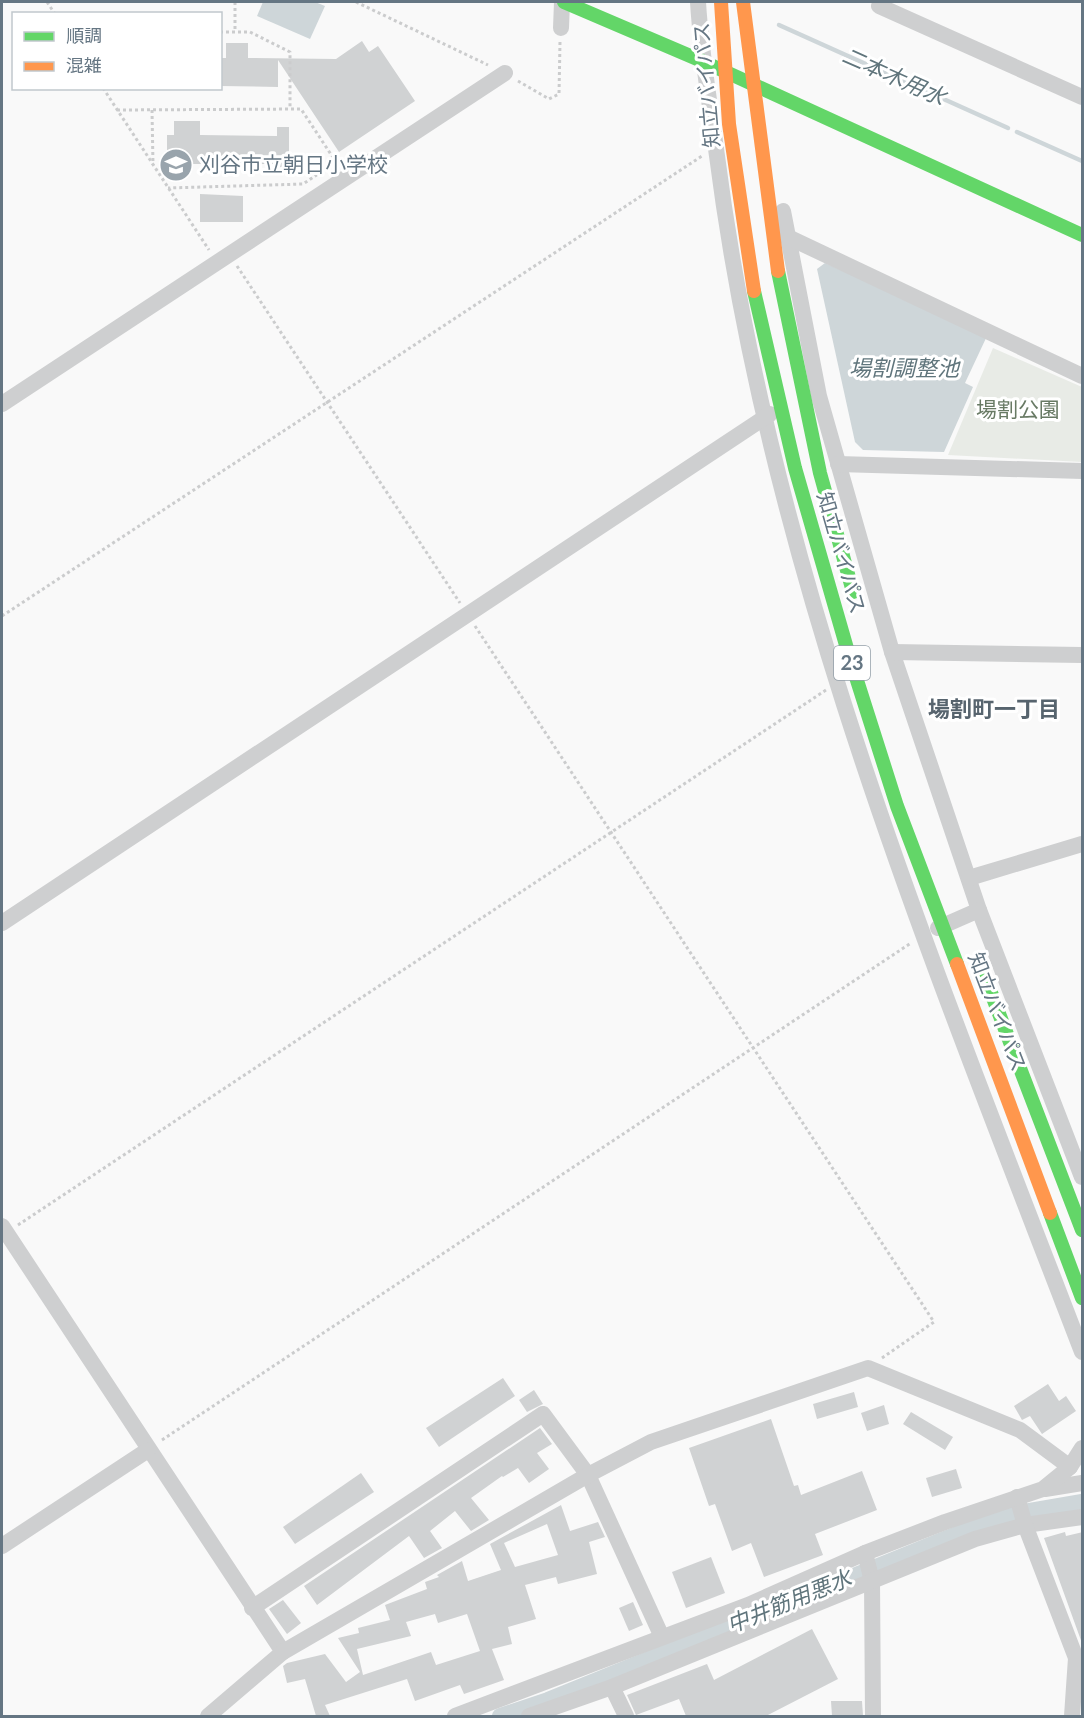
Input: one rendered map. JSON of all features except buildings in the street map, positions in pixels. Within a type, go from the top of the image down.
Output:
[{"type":"main road","points":[[563,2],[702,61],[1083,235]]},
{"type":"main road","name":"知立バイパス","points":[[721,2],[729,124],[755,300],[795,468],[848,652],[897,806],[1083,1298]]},
{"type":"main road","name":"知立バイパス","points":[[743,2],[780,290],[820,473],[856,604]]},
{"type":"main road","name":"知立バイパス","points":[[956,902],[968,935]]},
{"type":"main road","name":"知立バイパス","points":[[981,968],[1083,1230]]},
{"type":"street","points":[[561,28],[563,2]]},
{"type":"street","points":[[698,2],[710,153],[762,417],[837,682],[879,814],[923,934],[1083,1352]]},
{"type":"street","points":[[759,2],[767,91],[781,201],[819,396],[892,652],[979,910],[1080,1166],[1020,1189]]},
{"type":"street","points":[[876,3],[1083,97]]},
{"type":"street","points":[[2,404],[505,73]]},
{"type":"street","points":[[790,238],[1083,375]]},
{"type":"street","points":[[2,923],[468,615],[762,417],[819,396]]},
{"type":"street","points":[[838,464],[1083,471]]},
{"type":"street","points":[[892,652],[1083,655]]},
{"type":"street","points":[[969,878],[1083,844]]},
{"type":"street","points":[[923,934],[979,910]]},
{"type":"street","points":[[4,1229],[283,1652]]},
{"type":"street","points":[[208,1716],[283,1652],[588,1475],[651,1442],[868,1368],[1020,1430],[1070,1467]]},
{"type":"street","points":[[252,1608],[543,1414],[588,1475],[662,1637]]},
{"type":"street","points":[[2,1546],[148,1449]]},
{"type":"street","points":[[529,1716],[612,1688],[975,1539],[1021,1512],[1043,1489],[1070,1467],[1083,1449]]},
{"type":"street","points":[[1043,1489],[1083,1483]]},
{"type":"street","points":[[1021,1512],[1076,1658],[1072,1716]]},
{"type":"street","points":[[455,1716],[748,1605],[865,1553],[1021,1512],[1083,1517]]},
{"type":"street","points":[[865,1553],[872,1581],[873,1716]]},
{"type":"street","points":[[612,1688],[626,1716]]},
{"type":"path","points":[[235,2],[235,32]]},
{"type":"path","points":[[356,2],[505,73],[549,99],[559,94],[561,28]]},
{"type":"path","points":[[222,32],[250,32],[290,52],[290,109]]},
{"type":"path","points":[[104,90],[168,188],[223,259],[327,402],[609,833],[934,1322],[868,1368]]},
{"type":"path","points":[[117,110],[301,109],[336,162],[303,184],[168,188]]},
{"type":"path","points":[[152,110],[153,165]]},
{"type":"path","points":[[2,616],[710,153]]},
{"type":"path","points":[[4,1229],[837,682]]},
{"type":"path","points":[[148,1449],[753,1050],[923,934]]},
{"type":"green space","name":"場割公園","points":[[993,348],[1082,387],[1082,462],[948,455]]},
{"type":"water","points":[[263,2],[315,2],[325,6],[310,39],[257,16]]},
{"type":"water","name":"場割調整池","points":[[825,263],[987,336],[965,383],[973,387],[944,452],[863,450],[855,442],[817,269]]},
{"type":"waterway","name":"二本木用水","points":[[779,25],[1008,128]]},
{"type":"waterway","name":"二本木用水","points":[[1017,132],[1082,161]]},
{"type":"waterway","name":"中井筋用悪水","points":[[500,1716],[548,1700],[967,1530],[1018,1513],[1082,1502]]},
{"type":"traffic: fast","points":[[564,2],[702,61],[1082,235]]},
{"type":"traffic: fast","points":[[778,271],[820,473],[853,592]]},
{"type":"traffic: fast","points":[[754,291],[795,468],[848,652],[897,806],[957,964]]},
{"type":"traffic: fast","points":[[985,977],[1082,1230]]},
{"type":"traffic: fast","points":[[1050,1213],[1082,1298]]},
{"type":"traffic: slow","points":[[721,2],[729,124],[754,291]]},
{"type":"traffic: slow","points":[[743,2],[778,271]]},
{"type":"traffic: slow","points":[[957,964],[1050,1213]]},
{"type":"place","name":"刈谷市立朝日小学校","points":[[176,165]]},
{"type":"district","name":"場割町一丁目","points":[[994,709]]}]
